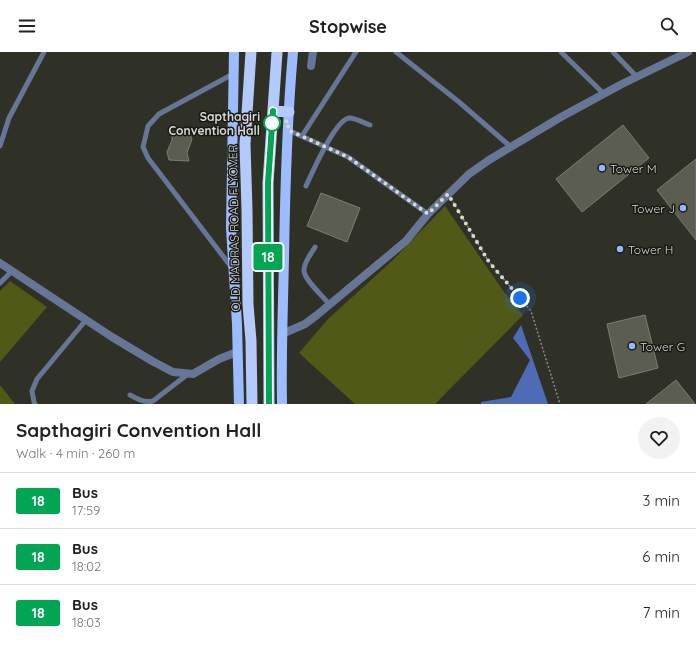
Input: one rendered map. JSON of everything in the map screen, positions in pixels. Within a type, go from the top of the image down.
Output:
[{"type":"highway","name":"OLD MADRAS ROAD FLYOVER","points":[[251,52],[245,144],[248,304],[251,341],[252,404]]},
{"type":"highway","points":[[269,404],[268,183],[277,52]]},
{"type":"highway","points":[[273,111],[289,112]]},
{"type":"main road","points":[[234,52],[231,228],[239,404]]},
{"type":"main road","points":[[282,404],[282,334],[288,130],[293,52]]},
{"type":"street","points":[[311,66],[313,52]]},
{"type":"street","points":[[282,334],[304,324],[330,305],[406,241],[428,214],[469,174],[561,117],[688,52]]},
{"type":"street","points":[[0,263],[86,320],[173,372],[194,374],[219,359],[237,352]]},
{"type":"lane","points":[[0,146],[9,118],[44,52]]},
{"type":"lane","points":[[302,136],[356,52]]},
{"type":"lane","points":[[396,52],[459,102],[511,147]]},
{"type":"lane","points":[[561,52],[604,94]]},
{"type":"lane","points":[[613,52],[637,77]]},
{"type":"lane","points":[[233,74],[159,114],[148,126],[143,147],[148,158],[233,270]]},
{"type":"lane","points":[[306,186],[325,146],[343,121],[348,118],[370,125]]},
{"type":"lane","points":[[288,130],[348,157],[428,214]]},
{"type":"lane","points":[[315,247],[304,264],[303,271],[305,277],[330,305]]},
{"type":"lane","points":[[0,283],[12,271]]},
{"type":"lane","points":[[35,404],[32,391],[37,379],[86,320]]},
{"type":"lane","points":[[130,395],[142,401],[153,401],[188,374]]},
{"type":"path","points":[[448,194],[489,262],[531,310],[560,404]]},
{"type":"green space","points":[[445,206],[504,292],[523,315],[435,404],[355,404],[299,353],[328,319],[393,260]]},
{"type":"green space","points":[[10,281],[47,307],[0,362],[0,291]]},
{"type":"green space","points":[[0,385],[15,404],[0,404]]},
{"type":"water","points":[[521,325],[548,404],[481,404],[481,402],[511,397],[530,360],[513,338]]},
{"type":"building","name":"Tower M","points":[[623,125],[649,158],[582,212],[556,179]]},
{"type":"building","points":[[172,132],[189,132],[192,139],[187,153],[189,161],[169,160],[167,152],[172,140]]},
{"type":"building","name":"Tower J","points":[[696,159],[696,240],[657,190]]},
{"type":"building","points":[[321,193],[360,208],[347,242],[307,226]]},
{"type":"building","name":"Tower G","points":[[645,315],[658,368],[619,378],[607,324]]},
{"type":"building","points":[[676,380],[695,404],[646,404]]},
{"type":"bus line","name":"18","points":[[269,404],[268,183],[273,111]]},
{"type":"place","name":"Sapthagiri Convention Hall","points":[[272,123]]},
{"type":"place","name":"Tower M","points":[[602,168]]},
{"type":"place","name":"Tower J","points":[[683,208]]},
{"type":"place","name":"Tower H","points":[[620,249]]},
{"type":"place","name":"Tower G","points":[[632,346]]},
{"type":"route","points":[[272,123],[288,121],[288,130],[348,157],[428,214],[448,194],[489,262],[520,298]]}]
